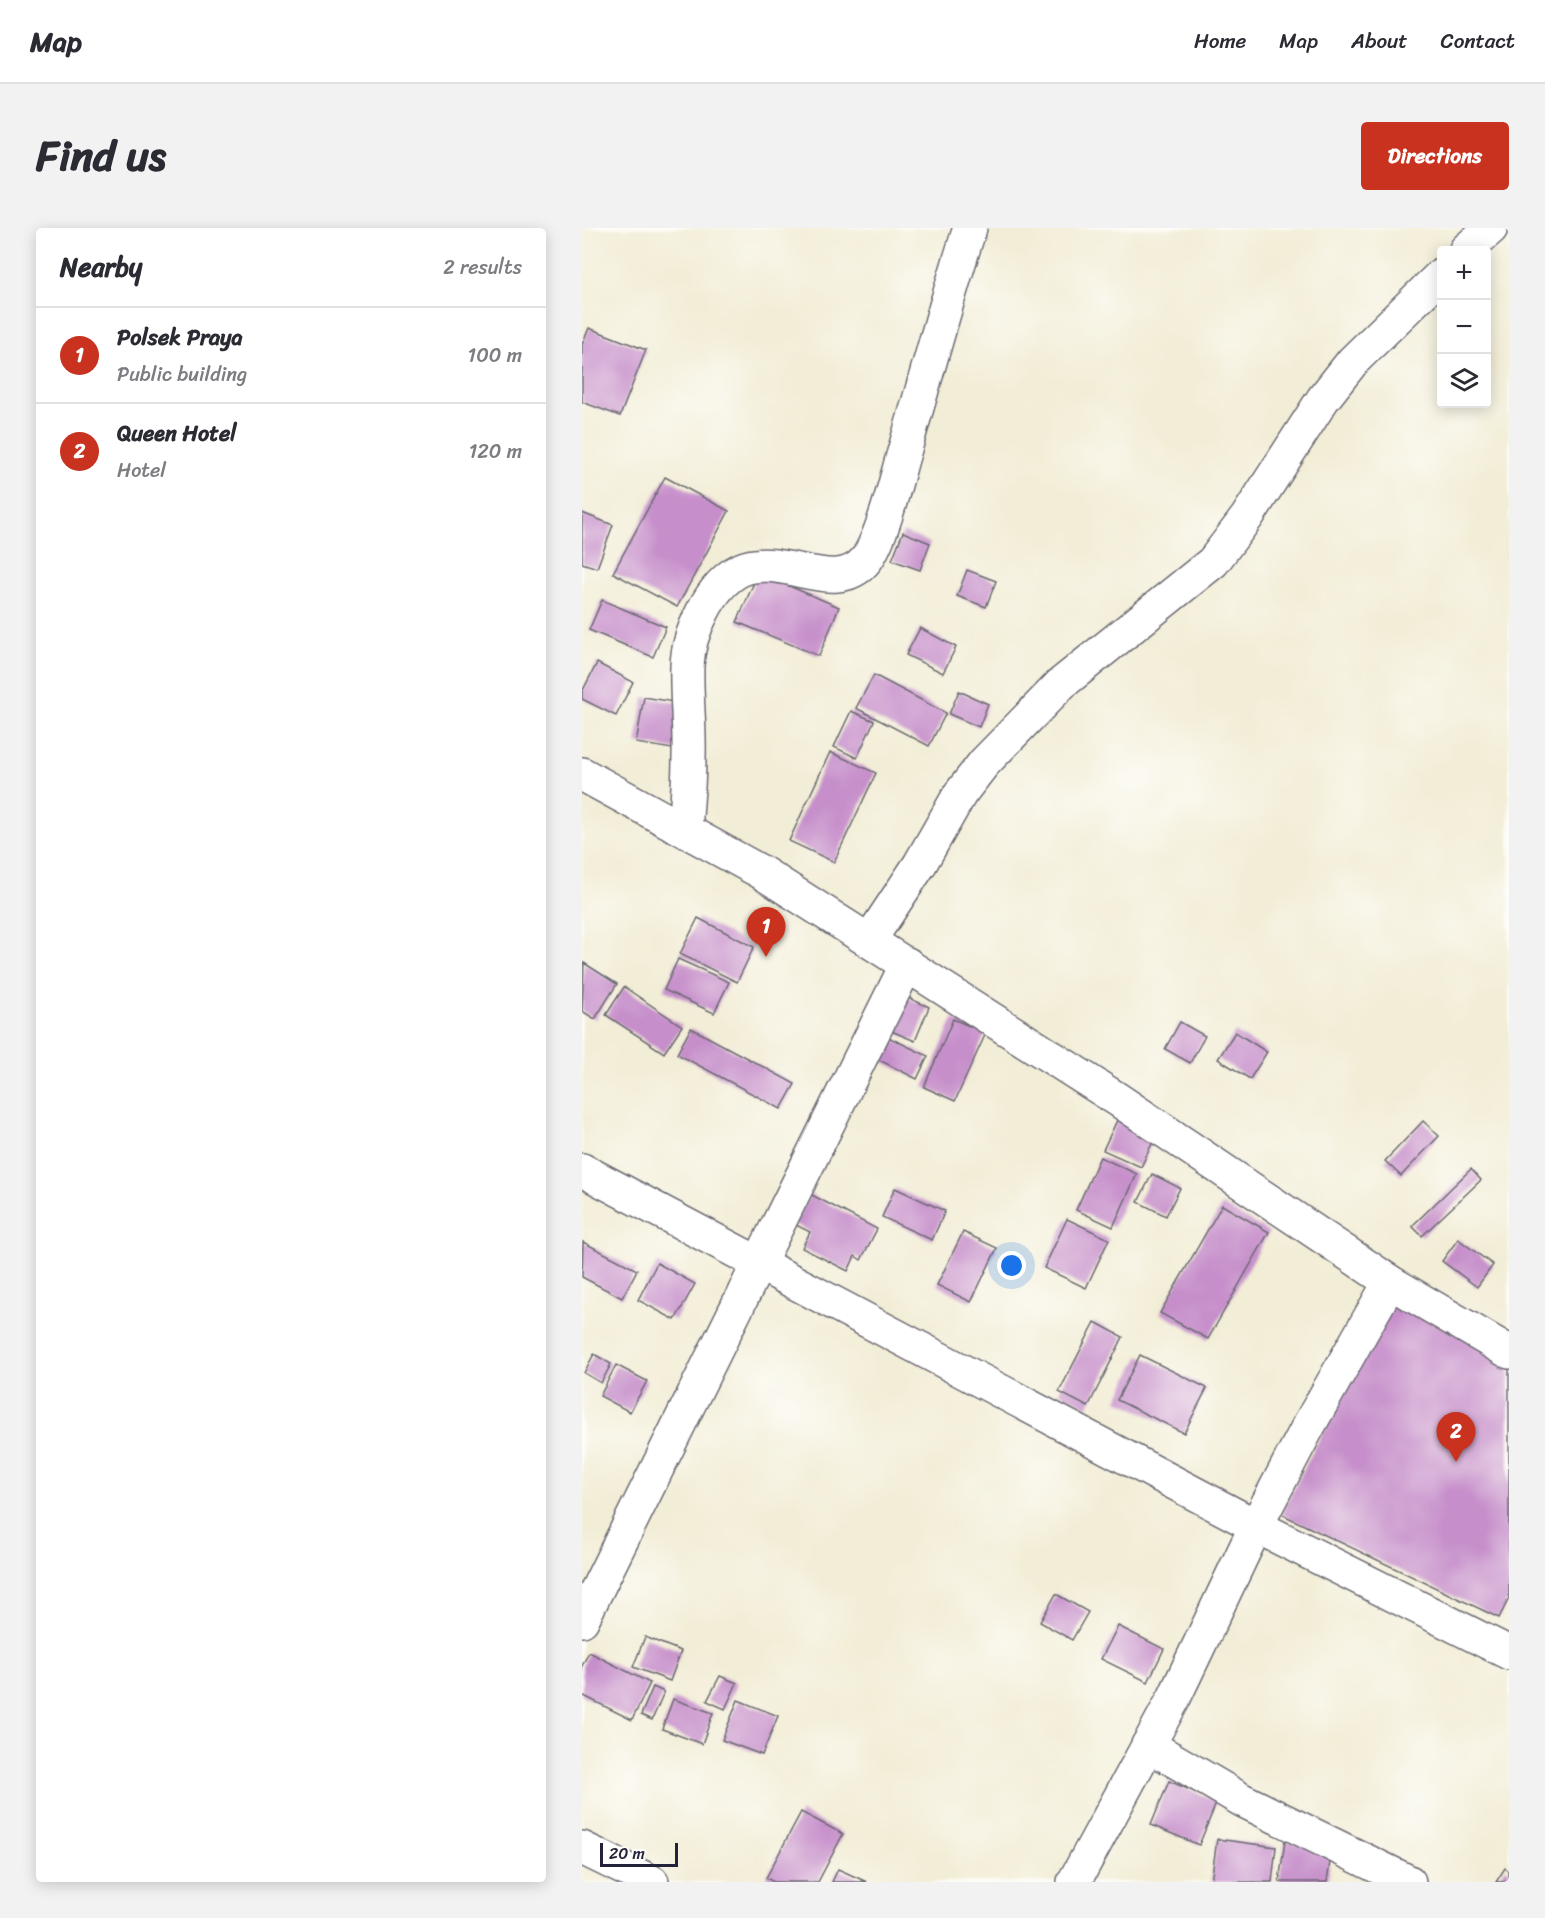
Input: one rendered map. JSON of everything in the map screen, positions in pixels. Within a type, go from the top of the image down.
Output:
[{"type":"street","points":[[685,829],[690,756],[687,664],[694,636],[705,609],[721,585],[738,571],[749,567],[772,564],[840,576],[856,569],[870,554],[894,488],[970,228]]},
{"type":"street","points":[[1471,246],[1491,228]]},
{"type":"street","points":[[869,941],[920,864],[960,794],[984,763],[1061,684],[1213,562],[1247,517],[1323,399],[1353,361],[1437,279]]},
{"type":"street","points":[[582,774],[761,872],[1117,1100],[1390,1282],[1509,1352]]},
{"type":"street","points":[[582,1620],[907,964]]},
{"type":"street","points":[[582,1170],[1256,1526],[1509,1653]]},
{"type":"street","points":[[1074,1882],[1227,1593],[1256,1526],[1309,1425],[1390,1282]]},
{"type":"street","points":[[1148,1745],[1242,1800],[1409,1882]]},
{"type":"street","points":[[582,1848],[652,1882]]},
{"type":"building","points":[[589,328],[646,350],[620,416],[582,402],[582,345]]},
{"type":"building","points":[[665,477],[729,511],[677,607],[613,573]]},
{"type":"building","points":[[582,513],[613,525],[597,568],[582,563]]},
{"type":"building","points":[[903,532],[930,543],[920,570],[892,560]]},
{"type":"building","points":[[967,570],[996,581],[986,607],[957,596]]},
{"type":"building","points":[[758,573],[839,607],[819,656],[737,622]]},
{"type":"building","points":[[602,600],[666,627],[653,657],[589,630]]},
{"type":"building","points":[[920,628],[956,647],[943,673],[906,655]]},
{"type":"building","points":[[597,663],[633,682],[616,716],[582,699],[582,692]]},
{"type":"building","points":[[874,675],[946,713],[929,746],[856,708]]},
{"type":"building","points":[[959,691],[988,704],[979,727],[949,714]]},
{"type":"building","points":[[644,697],[686,704],[678,750],[636,743]]},
{"type":"building","points":[[851,711],[874,721],[857,758],[834,747]]},
{"type":"building","points":[[830,752],[876,773],[834,862],[789,841]]},
{"type":"building","points":[[698,918],[754,947],[737,982],[680,954]]},
{"type":"building","points":[[678,959],[729,982],[714,1013],[664,990]]},
{"type":"building","points":[[584,963],[617,984],[595,1019],[582,1011]]},
{"type":"building","points":[[624,987],[682,1026],[664,1053],[606,1015]]},
{"type":"building","points":[[904,996],[929,1007],[915,1041],[889,1030]]},
{"type":"building","points":[[953,1019],[986,1033],[955,1101],[924,1087]]},
{"type":"building","points":[[1180,1022],[1205,1036],[1190,1063],[1165,1049]]},
{"type":"building","points":[[691,1028],[795,1084],[781,1109],[677,1054]]},
{"type":"building","points":[[1235,1032],[1267,1052],[1250,1079],[1218,1059]]},
{"type":"building","points":[[886,1036],[928,1056],[917,1079],[875,1058]]},
{"type":"building","points":[[1119,1116],[1157,1133],[1141,1167],[1103,1150]]},
{"type":"building","points":[[1423,1121],[1439,1136],[1401,1176],[1385,1161]]},
{"type":"building","points":[[1100,1157],[1137,1174],[1113,1227],[1076,1210]]},
{"type":"building","points":[[1471,1169],[1481,1180],[1422,1236],[1412,1226]]},
{"type":"building","points":[[1152,1174],[1180,1188],[1166,1216],[1138,1202]]},
{"type":"building","points":[[895,1188],[945,1211],[932,1240],[882,1217]]},
{"type":"building","points":[[810,1194],[877,1229],[861,1260],[855,1256],[848,1271],[802,1248],[810,1232],[794,1224]]},
{"type":"building","points":[[1222,1205],[1269,1232],[1208,1339],[1160,1313]]},
{"type":"building","points":[[1067,1219],[1109,1239],[1086,1288],[1044,1268]]},
{"type":"building","points":[[963,1232],[997,1248],[971,1302],[937,1285]]},
{"type":"building","points":[[1458,1239],[1493,1265],[1477,1287],[1442,1261]]},
{"type":"building","points":[[583,1242],[637,1270],[622,1298],[582,1277]]},
{"type":"building","points":[[657,1263],[695,1284],[675,1320],[638,1300]]},
{"type":"building","points":[[1393,1293],[1509,1360],[1509,1598],[1499,1618],[1281,1514]]},
{"type":"building","points":[[1095,1322],[1123,1337],[1088,1407],[1059,1392]]},
{"type":"building","points":[[594,1354],[611,1364],[601,1383],[584,1373]]},
{"type":"building","points":[[1140,1355],[1207,1388],[1184,1433],[1117,1400]]},
{"type":"building","points":[[616,1365],[647,1381],[630,1412],[600,1396]]},
{"type":"building","points":[[1056,1594],[1088,1612],[1072,1640],[1040,1622]]},
{"type":"building","points":[[1118,1626],[1164,1649],[1148,1682],[1101,1659]]},
{"type":"building","points":[[645,1637],[681,1651],[670,1681],[633,1667]]},
{"type":"building","points":[[589,1652],[650,1683],[632,1720],[582,1695],[582,1666]]},
{"type":"building","points":[[720,1676],[737,1683],[725,1709],[707,1701]]},
{"type":"building","points":[[653,1687],[664,1692],[652,1720],[641,1715]]},
{"type":"building","points":[[673,1699],[713,1713],[702,1744],[662,1729]]},
{"type":"building","points":[[738,1700],[778,1716],[762,1755],[722,1740]]},
{"type":"building","points":[[1169,1781],[1217,1801],[1199,1845],[1151,1825]]},
{"type":"building","points":[[801,1812],[843,1834],[818,1882],[774,1882],[766,1878]]},
{"type":"building","points":[[1217,1839],[1276,1847],[1272,1882],[1211,1882]]},
{"type":"building","points":[[1285,1841],[1332,1848],[1327,1882],[1279,1882]]},
{"type":"building","points":[[1505,1868],[1509,1871],[1509,1882],[1496,1882]]},
{"type":"building","points":[[838,1869],[867,1882],[832,1882]]},
{"type":"place","name":"Polsek Praya","points":[[766,957]]},
{"type":"place","name":"Queen Hotel","points":[[1456,1462]]}]
